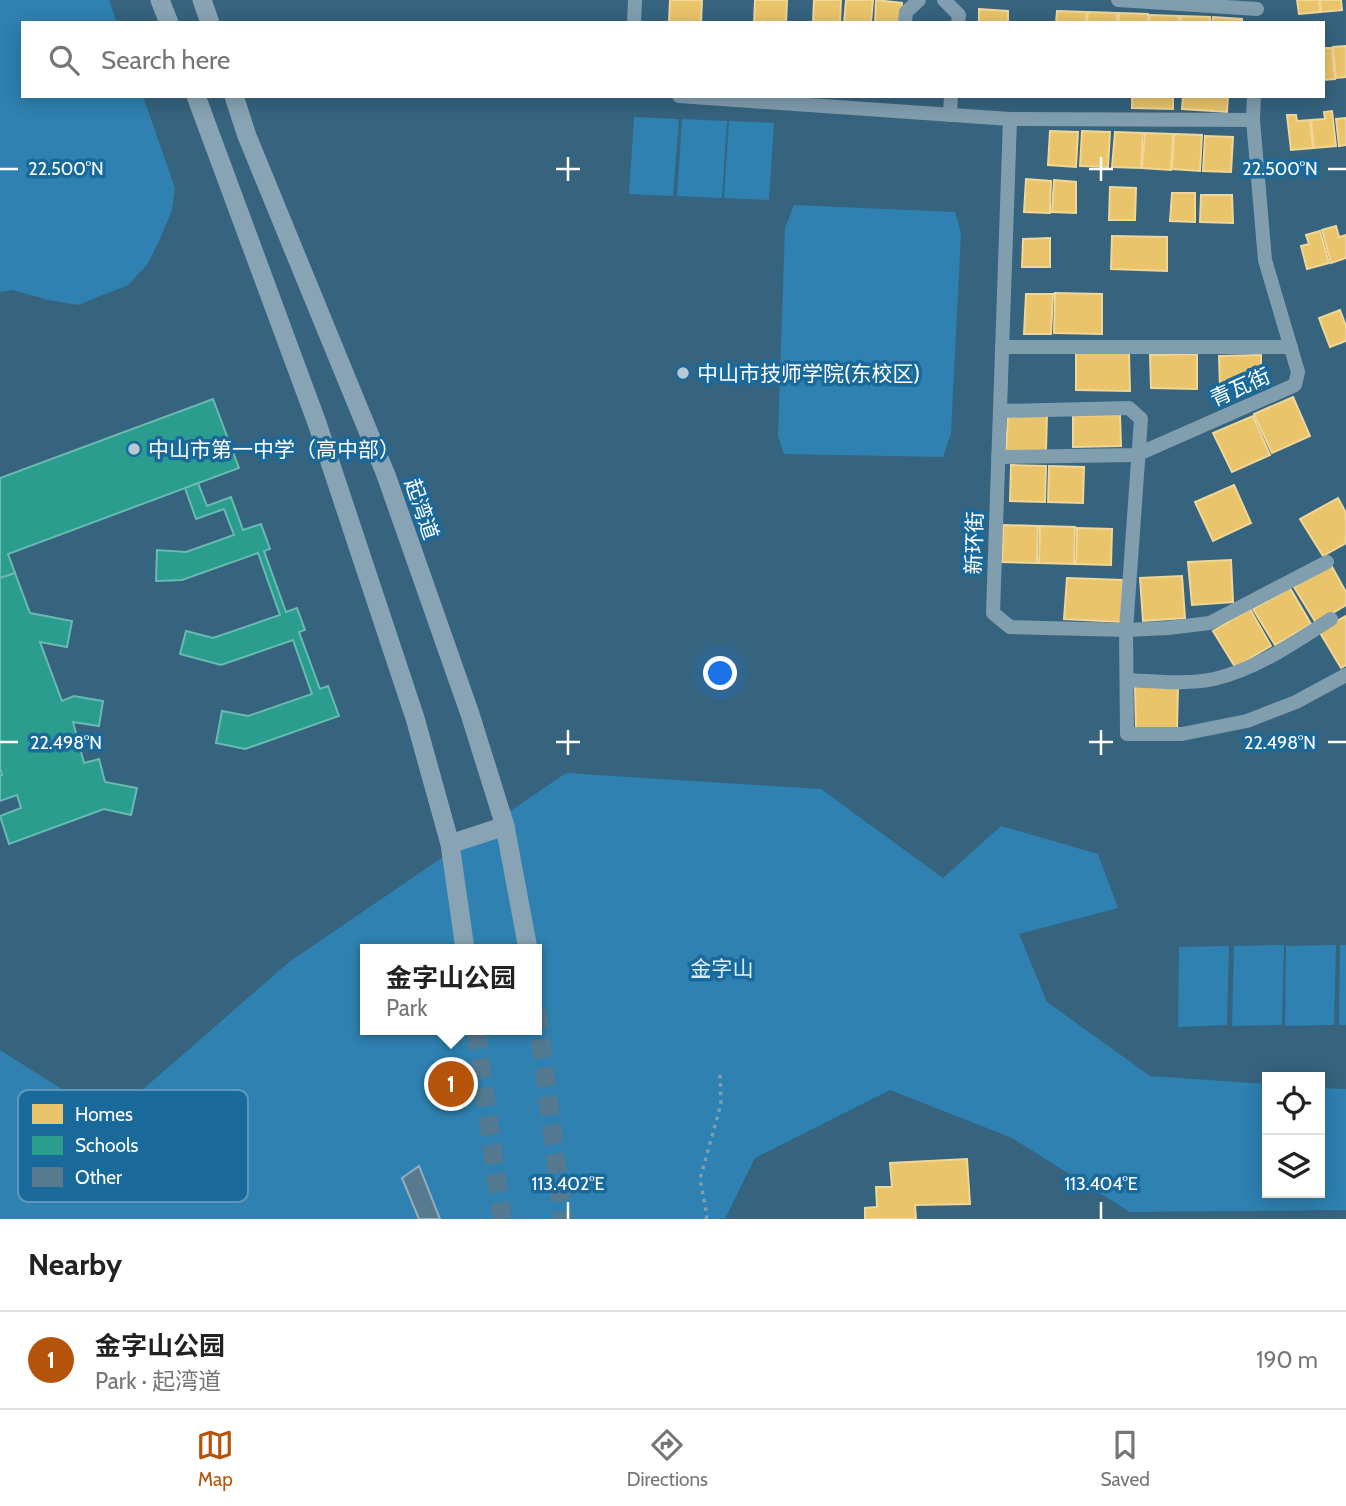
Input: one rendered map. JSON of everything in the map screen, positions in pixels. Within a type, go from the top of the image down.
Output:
[{"type":"main road","points":[[160,0],[168,21]]},
{"type":"main road","points":[[202,0],[209,21]]},
{"type":"main road","points":[[197,98],[317,422],[415,718],[450,844],[464,944]]},
{"type":"main road","name":"起湾道","points":[[235,98],[247,136],[386,475],[470,714],[506,826],[527,944]]},
{"type":"main road","points":[[450,844],[506,826]]},
{"type":"street","points":[[634,21],[635,0]]},
{"type":"street","points":[[905,21],[906,12],[919,0]]},
{"type":"street","points":[[944,0],[959,15],[958,21]]},
{"type":"street","points":[[1118,0],[1257,11]]},
{"type":"street","points":[[734,98],[897,104],[950,115],[1010,119],[1253,120]]},
{"type":"street","points":[[950,115],[951,98]]},
{"type":"street","name":"青瓦街","points":[[998,457],[1139,454],[1295,385],[1298,372],[1265,260],[1253,120],[1254,98]]},
{"type":"street","name":"新环街","points":[[1010,119],[993,613],[1010,627],[1126,630],[1210,623],[1327,562]]},
{"type":"street","points":[[1002,347],[1291,347]]},
{"type":"street","points":[[1000,411],[1129,408],[1141,418],[1126,630],[1127,734],[1182,734],[1247,721],[1296,702],[1346,675]]},
{"type":"street","points":[[1126,680],[1185,682],[1213,679],[1240,671],[1331,619]]},
{"type":"path","points":[[706,1219],[700,1180],[721,1104],[720,1071]]},
{"type":"green space","points":[[0,0],[109,0],[116,21],[21,21],[21,98],[144,98],[175,188],[172,210],[147,265],[128,285],[78,305],[12,290],[0,292]]},
{"type":"green space","points":[[634,117],[679,119],[673,196],[629,194]]},
{"type":"green space","points":[[682,119],[727,121],[722,198],[677,196]]},
{"type":"green space","points":[[729,121],[774,123],[769,200],[724,198]]},
{"type":"green space","points":[[794,205],[955,212],[961,233],[951,433],[943,457],[784,454],[778,436],[785,228]]},
{"type":"green space","name":"金字山","points":[[566,773],[821,789],[943,878],[1001,826],[1098,854],[1118,908],[1019,934],[1047,1002],[1150,1076],[1262,1084],[1262,1198],[1325,1198],[1325,1088],[1346,1089],[1346,1210],[1130,1212],[1012,1138],[890,1090],[755,1158],[725,1219],[0,1219],[0,1050],[63,1090],[18,1090],[18,1202],[248,1202],[248,1090],[142,1090],[289,962]]},
{"type":"green space","points":[[1284,945],[1282,1025],[1232,1026],[1234,946]]},
{"type":"green space","points":[[1336,945],[1334,1025],[1285,1026],[1286,946]]},
{"type":"green space","points":[[1340,945],[1346,945],[1346,1025],[1339,1025]]},
{"type":"green space","points":[[1229,946],[1227,1025],[1178,1027],[1179,947]]},
{"type":"building: Homes","points":[[670,0],[702,0],[701,21],[669,21]]},
{"type":"building: Homes","points":[[755,0],[787,0],[786,21],[754,21]]},
{"type":"building: Homes","points":[[814,0],[841,0],[840,21],[813,21]]},
{"type":"building: Homes","points":[[846,0],[873,0],[871,21],[844,21]]},
{"type":"building: Homes","points":[[876,0],[902,3],[901,21],[875,21]]},
{"type":"building: Homes","points":[[1297,0],[1319,0],[1320,12],[1299,14]]},
{"type":"building: Homes","points":[[1320,0],[1341,0],[1342,10],[1321,12]]},
{"type":"building: Homes","points":[[979,9],[1008,11],[1008,21],[979,21]]},
{"type":"building: Homes","points":[[1057,11],[1086,12],[1086,21],[1056,21]]},
{"type":"building: Homes","points":[[1088,12],[1117,13],[1117,21],[1087,21]]},
{"type":"building: Homes","points":[[1119,13],[1148,14],[1148,21],[1119,21]]},
{"type":"building: Homes","points":[[1150,15],[1179,16],[1179,21],[1149,21]]},
{"type":"building: Homes","points":[[1181,16],[1210,17],[1210,21],[1181,21]]},
{"type":"building: Homes","points":[[1213,17],[1242,19],[1242,21],[1212,21]]},
{"type":"building: Homes","points":[[1346,46],[1346,77],[1336,78],[1333,47]]},
{"type":"building: Homes","points":[[1325,48],[1332,48],[1335,79],[1325,80]]},
{"type":"building: Homes","points":[[1132,98],[1173,98],[1173,109],[1132,108]]},
{"type":"building: Homes","points":[[1183,98],[1228,98],[1227,112],[1182,109]]},
{"type":"building: Homes","points":[[1332,111],[1336,146],[1314,148],[1311,120],[1325,119],[1324,112]]},
{"type":"building: Homes","points":[[1287,115],[1296,115],[1297,121],[1310,120],[1313,148],[1291,150]]},
{"type":"building: Homes","points":[[1346,118],[1346,145],[1339,146],[1336,119]]},
{"type":"building: Homes","points":[[1050,131],[1078,132],[1076,167],[1048,165]]},
{"type":"building: Homes","points":[[1082,131],[1110,132],[1108,167],[1080,166]]},
{"type":"building: Homes","points":[[1115,132],[1143,133],[1141,168],[1112,167]]},
{"type":"building: Homes","points":[[1145,133],[1173,134],[1171,170],[1142,168]]},
{"type":"building: Homes","points":[[1174,134],[1202,135],[1200,171],[1172,169]]},
{"type":"building: Homes","points":[[1205,136],[1233,137],[1231,172],[1203,171]]},
{"type":"building: Homes","points":[[1026,179],[1051,181],[1050,213],[1024,212]]},
{"type":"building: Homes","points":[[1054,180],[1076,182],[1076,213],[1052,212]]},
{"type":"building: Homes","points":[[1110,187],[1136,188],[1135,220],[1109,220]]},
{"type":"building: Homes","points":[[1172,193],[1195,193],[1195,222],[1170,221]]},
{"type":"building: Homes","points":[[1201,195],[1232,195],[1233,223],[1200,222]]},
{"type":"building: Homes","points":[[1336,226],[1339,237],[1346,235],[1346,258],[1331,263],[1322,230]]},
{"type":"building: Homes","points":[[1320,231],[1329,263],[1307,269],[1301,246],[1309,244],[1306,235]]},
{"type":"building: Homes","points":[[1112,236],[1167,237],[1167,271],[1111,269]]},
{"type":"building: Homes","points":[[1050,238],[1050,267],[1022,267],[1023,239]]},
{"type":"building: Homes","points":[[1055,293],[1102,294],[1102,334],[1054,333]]},
{"type":"building: Homes","points":[[1026,294],[1053,294],[1051,334],[1024,334]]},
{"type":"building: Homes","points":[[1340,310],[1346,326],[1346,341],[1330,347],[1319,318]]},
{"type":"building: Homes","points":[[1076,353],[1129,353],[1130,391],[1076,390]]},
{"type":"building: Homes","points":[[1197,354],[1197,389],[1151,388],[1150,355]]},
{"type":"building: Homes","points":[[1261,355],[1261,389],[1220,389],[1219,356]]},
{"type":"building: Homes","points":[[1293,397],[1310,436],[1272,453],[1254,414]]},
{"type":"building: Homes","points":[[1047,415],[1046,450],[1006,451],[1008,416]]},
{"type":"building: Homes","points":[[1120,415],[1121,446],[1073,447],[1073,416]]},
{"type":"building: Homes","points":[[1253,416],[1270,455],[1232,472],[1213,433]]},
{"type":"building: Homes","points":[[1011,465],[1046,466],[1045,502],[1010,501]]},
{"type":"building: Homes","points":[[1049,466],[1084,467],[1083,503],[1048,502]]},
{"type":"building: Homes","points":[[1234,485],[1251,523],[1213,541],[1195,502]]},
{"type":"building: Homes","points":[[1338,498],[1346,513],[1346,543],[1323,556],[1300,519]]},
{"type":"building: Homes","points":[[1003,525],[1038,526],[1037,563],[1002,562]]},
{"type":"building: Homes","points":[[1040,526],[1075,527],[1074,564],[1039,563]]},
{"type":"building: Homes","points":[[1077,528],[1112,529],[1111,565],[1076,564]]},
{"type":"building: Homes","points":[[1231,560],[1233,602],[1192,605],[1188,562]]},
{"type":"building: Homes","points":[[1331,565],[1346,592],[1346,605],[1316,623],[1294,587]]},
{"type":"building: Homes","points":[[1182,576],[1185,618],[1143,621],[1140,578]]},
{"type":"building: Homes","points":[[1067,578],[1123,580],[1121,622],[1064,619]]},
{"type":"building: Homes","points":[[1290,588],[1311,624],[1275,645],[1253,609]]},
{"type":"building: Homes","points":[[1250,609],[1271,646],[1235,667],[1213,631]]},
{"type":"building: Homes","points":[[1346,616],[1346,665],[1341,668],[1319,631]]},
{"type":"building: Homes","points":[[1135,686],[1178,687],[1177,729],[1136,729]]},
{"type":"building: Homes","points":[[967,1159],[970,1204],[915,1205],[916,1219],[865,1219],[865,1208],[877,1207],[876,1187],[892,1187],[890,1163]]},
{"type":"building: Schools","points":[[213,399],[239,468],[8,554],[15,573],[0,578],[0,478]]},
{"type":"building: Schools","points":[[198,483],[207,506],[231,497],[243,530],[261,524],[270,549],[264,551],[286,612],[297,608],[305,630],[299,632],[320,689],[328,686],[339,716],[245,749],[216,743],[222,711],[248,716],[312,694],[293,640],[221,665],[180,654],[186,631],[213,638],[280,615],[258,553],[182,580],[156,581],[157,550],[186,552],[234,535],[224,509],[196,519],[185,488]]},
{"type":"building: Schools","points":[[15,573],[30,613],[72,621],[67,647],[40,642],[62,701],[74,696],[103,701],[99,726],[73,722],[84,763],[99,759],[105,782],[137,788],[131,815],[104,809],[9,844],[0,816],[21,808],[17,795],[0,801],[0,578]]},
{"type":"building: Other","points":[[419,1166],[440,1219],[419,1219],[402,1178]]},
{"type":"tunnel","points":[[477,1035],[502,1219]]},
{"type":"tunnel","points":[[540,1035],[563,1219]]},
{"type":"place","name":"中山市技师学院(东校区)","points":[[683,373]]},
{"type":"place","name":"中山市第一中学（高中部）","points":[[134,449]]},
{"type":"place","name":"金字山公园","points":[[451,1084]]}]
